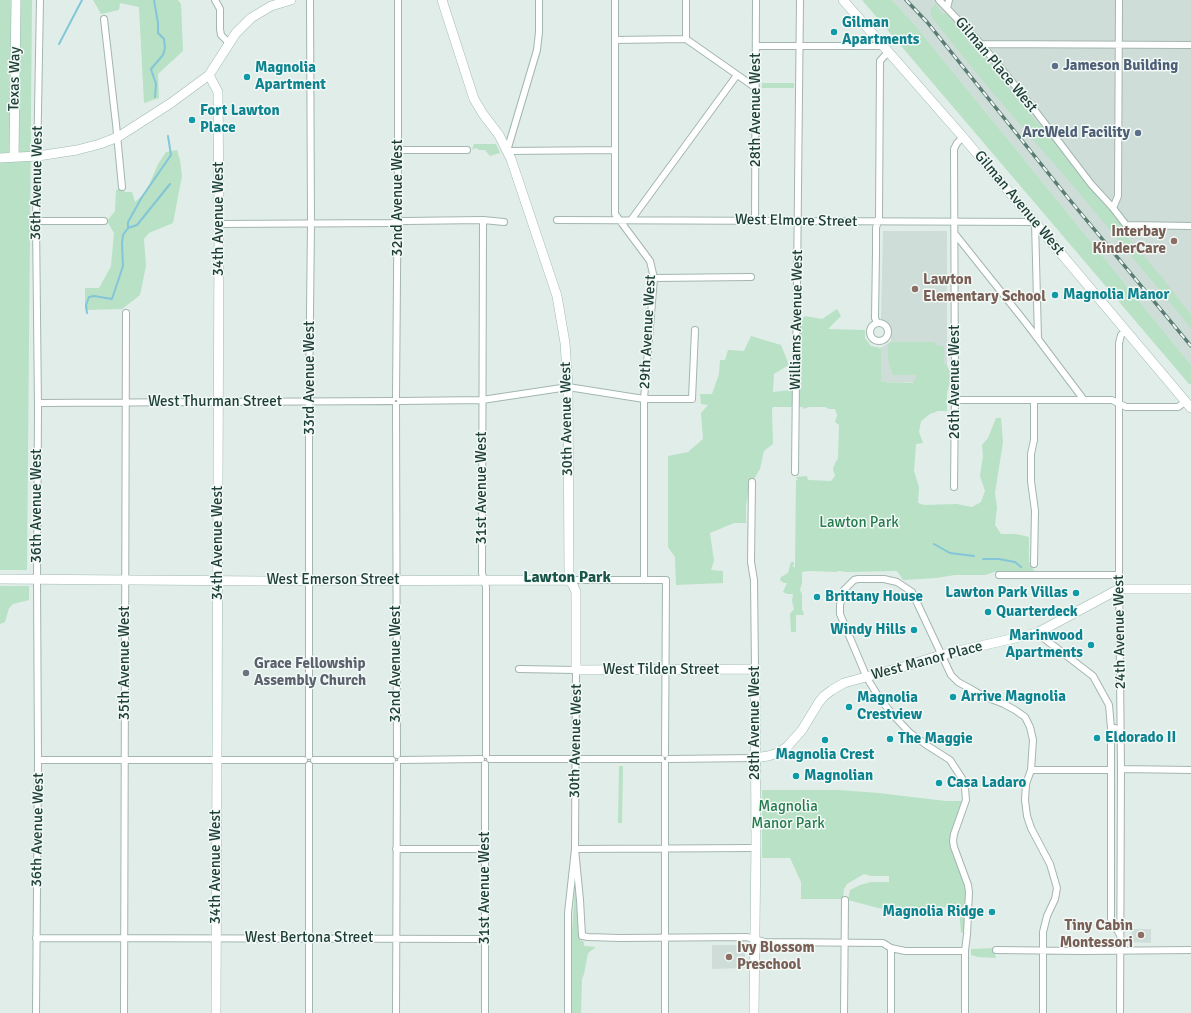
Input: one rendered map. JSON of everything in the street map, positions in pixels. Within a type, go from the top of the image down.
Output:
[{"type":"street","name":"Texas Way","points":[[14,157],[16,0]]},
{"type":"street","name":"36th Avenue West","points":[[36,1013],[38,403],[36,221],[40,0]]},
{"type":"street","points":[[215,0],[220,9],[221,35],[229,43]]},
{"type":"street","points":[[0,158],[38,156],[77,150],[100,144],[118,137],[171,103],[209,75],[240,28],[257,13],[291,0]]},
{"type":"street","name":"33rd Avenue West","points":[[309,1013],[309,401],[311,223],[310,0]]},
{"type":"street","name":"32nd Avenue West","points":[[396,1013],[396,401],[398,0]]},
{"type":"street","points":[[442,0],[474,99],[499,135],[507,151]]},
{"type":"street","points":[[507,151],[537,50],[539,32],[539,0]]},
{"type":"street","name":"29th Avenue West","points":[[615,0],[615,214],[650,262],[654,278],[644,399],[644,580]]},
{"type":"street","points":[[686,0],[686,39]]},
{"type":"street","name":"28th Avenue West","points":[[755,221],[756,0]]},
{"type":"street","name":"Williams Avenue West","points":[[795,472],[800,0]]},
{"type":"street","name":"Gilman Avenue West","points":[[843,0],[963,137],[1189,403]]},
{"type":"street","name":"Gilman Place West","points":[[939,0],[980,44],[1030,104],[1091,184],[1126,225],[1191,226]]},
{"type":"street","points":[[947,8],[949,0]]},
{"type":"street","points":[[1113,208],[1118,196],[1119,0]]},
{"type":"street","points":[[104,19],[118,137],[122,187]]},
{"type":"street","points":[[615,40],[686,39],[756,88]]},
{"type":"street","points":[[980,44],[1191,45]]},
{"type":"street","points":[[756,46],[886,49],[880,61],[879,217],[876,228],[875,318],[877,323]]},
{"type":"street","name":"34th Avenue West","points":[[209,75],[218,92],[219,224],[216,1013]]},
{"type":"street","points":[[630,220],[737,75]]},
{"type":"street","name":"26th Avenue West","points":[[954,487],[954,149],[956,143],[963,137]]},
{"type":"street","points":[[398,150],[467,150]]},
{"type":"street","points":[[507,151],[614,150]]},
{"type":"street","name":"30th Avenue West","points":[[507,151],[541,245],[557,296],[565,343],[568,386],[569,580],[576,592],[575,849],[582,936],[588,938],[665,938]]},
{"type":"street","points":[[219,224],[483,220],[504,222]]},
{"type":"street","name":"31st Avenue West","points":[[483,220],[482,573],[486,587],[485,1013]]},
{"type":"street","name":"West Elmore Street","points":[[557,220],[1035,222]]},
{"type":"street","points":[[36,221],[104,221]]},
{"type":"street","points":[[1035,222],[1038,338]]},
{"type":"street","points":[[955,233],[1038,338],[1084,400]]},
{"type":"street","points":[[654,278],[751,277]]},
{"type":"street","name":"35th Avenue West","points":[[124,1013],[124,580],[126,314]]},
{"type":"street","name":"West Thurman Street","points":[[38,403],[482,400],[568,386],[644,399],[692,399],[695,330]]},
{"type":"street","name":"24th Avenue West","points":[[1120,1013],[1122,769],[1118,403],[1119,343],[1121,334],[1126,330]]},
{"type":"street","points":[[955,400],[1112,400],[1126,407],[1178,407],[1189,403]]},
{"type":"street","points":[[1034,400],[1034,440],[1031,454],[1031,481],[1035,511],[1034,564]]},
{"type":"street","name":"28th Avenue West","points":[[752,482],[751,562],[754,580],[756,848],[754,1013]]},
{"type":"street","points":[[999,575],[1119,575]]},
{"type":"street","points":[[965,1013],[965,951],[967,934],[968,884],[953,841],[966,800],[963,780],[950,760],[910,733],[894,716],[880,699],[867,678],[840,614],[840,605],[844,590],[854,580],[863,578],[884,579],[896,582],[912,592],[950,675],[958,682],[983,696],[1004,704],[1025,717],[1030,727],[1033,740],[1031,770],[1026,784],[1026,816],[1050,864],[1057,888],[1055,900],[1043,932],[1043,1013]]},
{"type":"street","name":"West Emerson Street","points":[[0,579],[666,580],[665,670]]},
{"type":"street","points":[[1119,589],[1191,589]]},
{"type":"street","name":"West Manor Place","points":[[755,758],[778,753],[788,747],[802,730],[819,702],[832,690],[844,684],[941,655],[1037,633],[1119,589]]},
{"type":"street","name":"24th Avenue West","points":[[1037,633],[1093,676],[1108,705],[1111,728],[1112,919],[1121,936]]},
{"type":"street","name":"West Tilden Street","points":[[519,669],[755,669]]},
{"type":"street","points":[[665,670],[665,1013]]},
{"type":"street","points":[[1111,728],[1121,728]]},
{"type":"street","points":[[38,760],[125,761],[755,758]]},
{"type":"street","points":[[1122,769],[1191,770]]},
{"type":"street","points":[[1031,770],[1111,770]]},
{"type":"street","points":[[575,849],[756,848]]},
{"type":"street","points":[[396,849],[485,849]]},
{"type":"street","name":"30th Avenue West","points":[[568,1013],[568,913],[575,849]]},
{"type":"street","points":[[844,1013],[845,900]]},
{"type":"street","points":[[665,938],[747,937],[765,942],[883,943],[891,948],[905,951],[965,951]]},
{"type":"street","name":"West Bertona Street","points":[[36,938],[485,939]]},
{"type":"street","points":[[891,948],[891,1013]]},
{"type":"street","points":[[996,950],[1191,950]]},
{"type":"shaded area","points":[[892,0],[1191,0],[1191,365],[914,24]]},
{"type":"shaded area","name":"Lawton Elementary School","points":[[883,231],[947,231],[947,383],[880,382],[881,348],[891,341],[891,327],[881,319]]},
{"type":"shaded area","name":"Tiny Cabin Montessori","points":[[1132,929],[1151,929],[1151,943],[1131,942]]},
{"type":"shaded area","name":"Ivy Blossom Preschool","points":[[712,945],[745,945],[745,968],[712,969]]},
{"type":"green space","points":[[0,0],[32,0],[27,570],[0,570]]},
{"type":"green space","points":[[93,0],[178,0],[181,4],[183,51],[158,74],[159,98],[144,103],[139,7],[120,3],[119,10],[101,14]]},
{"type":"green space","points":[[862,0],[892,0],[914,24],[1191,365],[1191,384],[1189,384]]},
{"type":"green space","points":[[936,4],[942,14],[947,14],[967,37],[970,45],[975,47],[978,54],[983,56],[1020,103],[1123,225],[1125,234],[1160,275],[1191,315],[1191,328],[944,33],[931,16],[931,9]]},
{"type":"green space","points":[[762,83],[794,83],[794,88],[762,88]]},
{"type":"green space","points":[[474,144],[496,144],[500,153],[490,156],[485,150],[475,148],[472,150]]},
{"type":"green space","points":[[177,150],[182,176],[173,223],[149,233],[144,239],[146,266],[140,295],[122,309],[85,310],[85,288],[99,288],[111,266],[114,233],[107,221],[115,211],[116,190],[123,188],[125,192],[132,192],[135,202],[143,195],[158,164],[166,152]]},
{"type":"green space","name":"Lawton Park","points":[[837,309],[841,316],[828,329],[865,330],[865,338],[871,346],[881,348],[881,382],[913,383],[917,375],[893,375],[888,359],[888,346],[891,342],[934,342],[938,346],[944,346],[944,364],[946,364],[952,375],[947,393],[947,411],[938,411],[930,414],[921,421],[919,432],[923,443],[916,444],[914,471],[919,487],[918,503],[925,505],[957,504],[972,507],[981,502],[985,491],[980,476],[983,456],[982,445],[988,438],[996,418],[1001,418],[1003,442],[995,493],[997,507],[995,525],[1001,534],[1016,534],[1029,537],[1029,562],[1035,572],[1020,574],[1015,572],[994,572],[985,575],[955,575],[903,580],[897,571],[802,572],[802,583],[800,590],[802,594],[802,609],[804,615],[796,615],[796,632],[791,632],[790,614],[794,609],[792,601],[793,594],[783,592],[787,583],[780,580],[781,577],[788,573],[791,562],[794,562],[793,567],[795,567],[796,480],[798,480],[796,477],[807,476],[808,480],[831,481],[835,476],[833,469],[838,459],[839,425],[835,422],[837,415],[835,409],[825,407],[809,407],[803,409],[803,407],[773,407],[773,444],[764,451],[760,469],[749,487],[746,506],[746,523],[734,523],[710,533],[714,561],[711,570],[723,571],[723,583],[676,585],[675,557],[668,547],[668,456],[688,452],[703,439],[701,413],[708,405],[701,404],[700,394],[712,394],[719,374],[720,360],[725,360],[728,350],[744,351],[751,336],[781,345],[789,365],[774,374],[773,392],[800,389],[801,377],[799,377],[801,362],[798,362],[801,352],[799,322],[805,316],[822,319]]},
{"type":"green space","points":[[0,586],[29,586],[29,600],[13,604],[9,608],[5,622],[0,624]]},
{"type":"green space","points":[[619,766],[623,766],[622,823],[618,823]]},
{"type":"green space","name":"Magnolia Manor Park","points":[[762,790],[839,790],[946,801],[963,801],[956,834],[956,847],[969,889],[967,919],[963,932],[961,933],[959,908],[946,907],[932,910],[886,910],[848,900],[850,890],[871,882],[889,882],[889,876],[871,876],[864,874],[847,884],[844,889],[843,899],[801,899],[801,882],[790,858],[762,858]]},
{"type":"green space","points":[[575,887],[578,906],[580,940],[584,942],[584,946],[596,947],[588,953],[582,979],[581,1013],[570,1013],[571,946]]},
{"type":"green space","points":[[993,948],[996,958],[971,955],[971,949]]},
{"type":"waterway","points":[[59,44],[82,0]]},
{"type":"waterway","points":[[154,0],[158,23],[158,33],[164,39],[165,48],[163,55],[151,69],[156,84],[155,97]]},
{"type":"waterway","points":[[87,313],[86,305],[89,297],[94,296],[112,299],[123,266],[123,235],[128,228],[128,222],[142,197],[171,155],[168,136]]},
{"type":"waterway","points":[[128,228],[137,225],[170,184]]},
{"type":"waterway","points":[[934,544],[950,553],[974,556]]},
{"type":"waterway","points":[[983,559],[999,559],[1015,562],[1021,567]]},
{"type":"railway","points":[[906,0],[927,22],[1069,199],[1191,346]]},
{"type":"place","name":"Gilman Apartments","points":[[834,32]]},
{"type":"place","name":"Jameson Building","points":[[1055,66]]},
{"type":"place","name":"Magnolia Apartment","points":[[247,77]]},
{"type":"place","name":"Fort Lawton Place","points":[[192,120]]},
{"type":"place","name":"ArcWeld Facility","points":[[1138,133]]},
{"type":"place","name":"Interbay KinderCare","points":[[1174,241]]},
{"type":"place","name":"Lawton Elementary School","points":[[915,289]]},
{"type":"place","name":"Magnolia Manor","points":[[1055,295]]},
{"type":"place","name":"Lawton Park Villas","points":[[1076,593]]},
{"type":"place","name":"Brittany House","points":[[817,597]]},
{"type":"place","name":"Quarterdeck","points":[[988,612]]},
{"type":"place","name":"Windy Hills","points":[[914,630]]},
{"type":"place","name":"Marinwood Apartments","points":[[1091,645]]},
{"type":"place","name":"Grace Fellowship Assembly Church","points":[[246,673]]},
{"type":"place","name":"Arrive Magnolia","points":[[953,697]]},
{"type":"place","name":"Magnolia Crestview","points":[[849,707]]},
{"type":"place","name":"Eldorado II","points":[[1097,738]]},
{"type":"place","name":"The Maggie","points":[[890,739]]},
{"type":"place","name":"Magnolia Crest","points":[[825,740]]},
{"type":"place","name":"Magnolian","points":[[796,776]]},
{"type":"place","name":"Casa Ladaro","points":[[939,783]]},
{"type":"place","name":"Magnolia Ridge","points":[[992,912]]},
{"type":"place","name":"Tiny Cabin Montessori","points":[[1141,935]]},
{"type":"place","name":"Ivy Blossom Preschool","points":[[729,957]]},
{"type":"district","name":"Lawton Park","points":[[567,578]]}]
